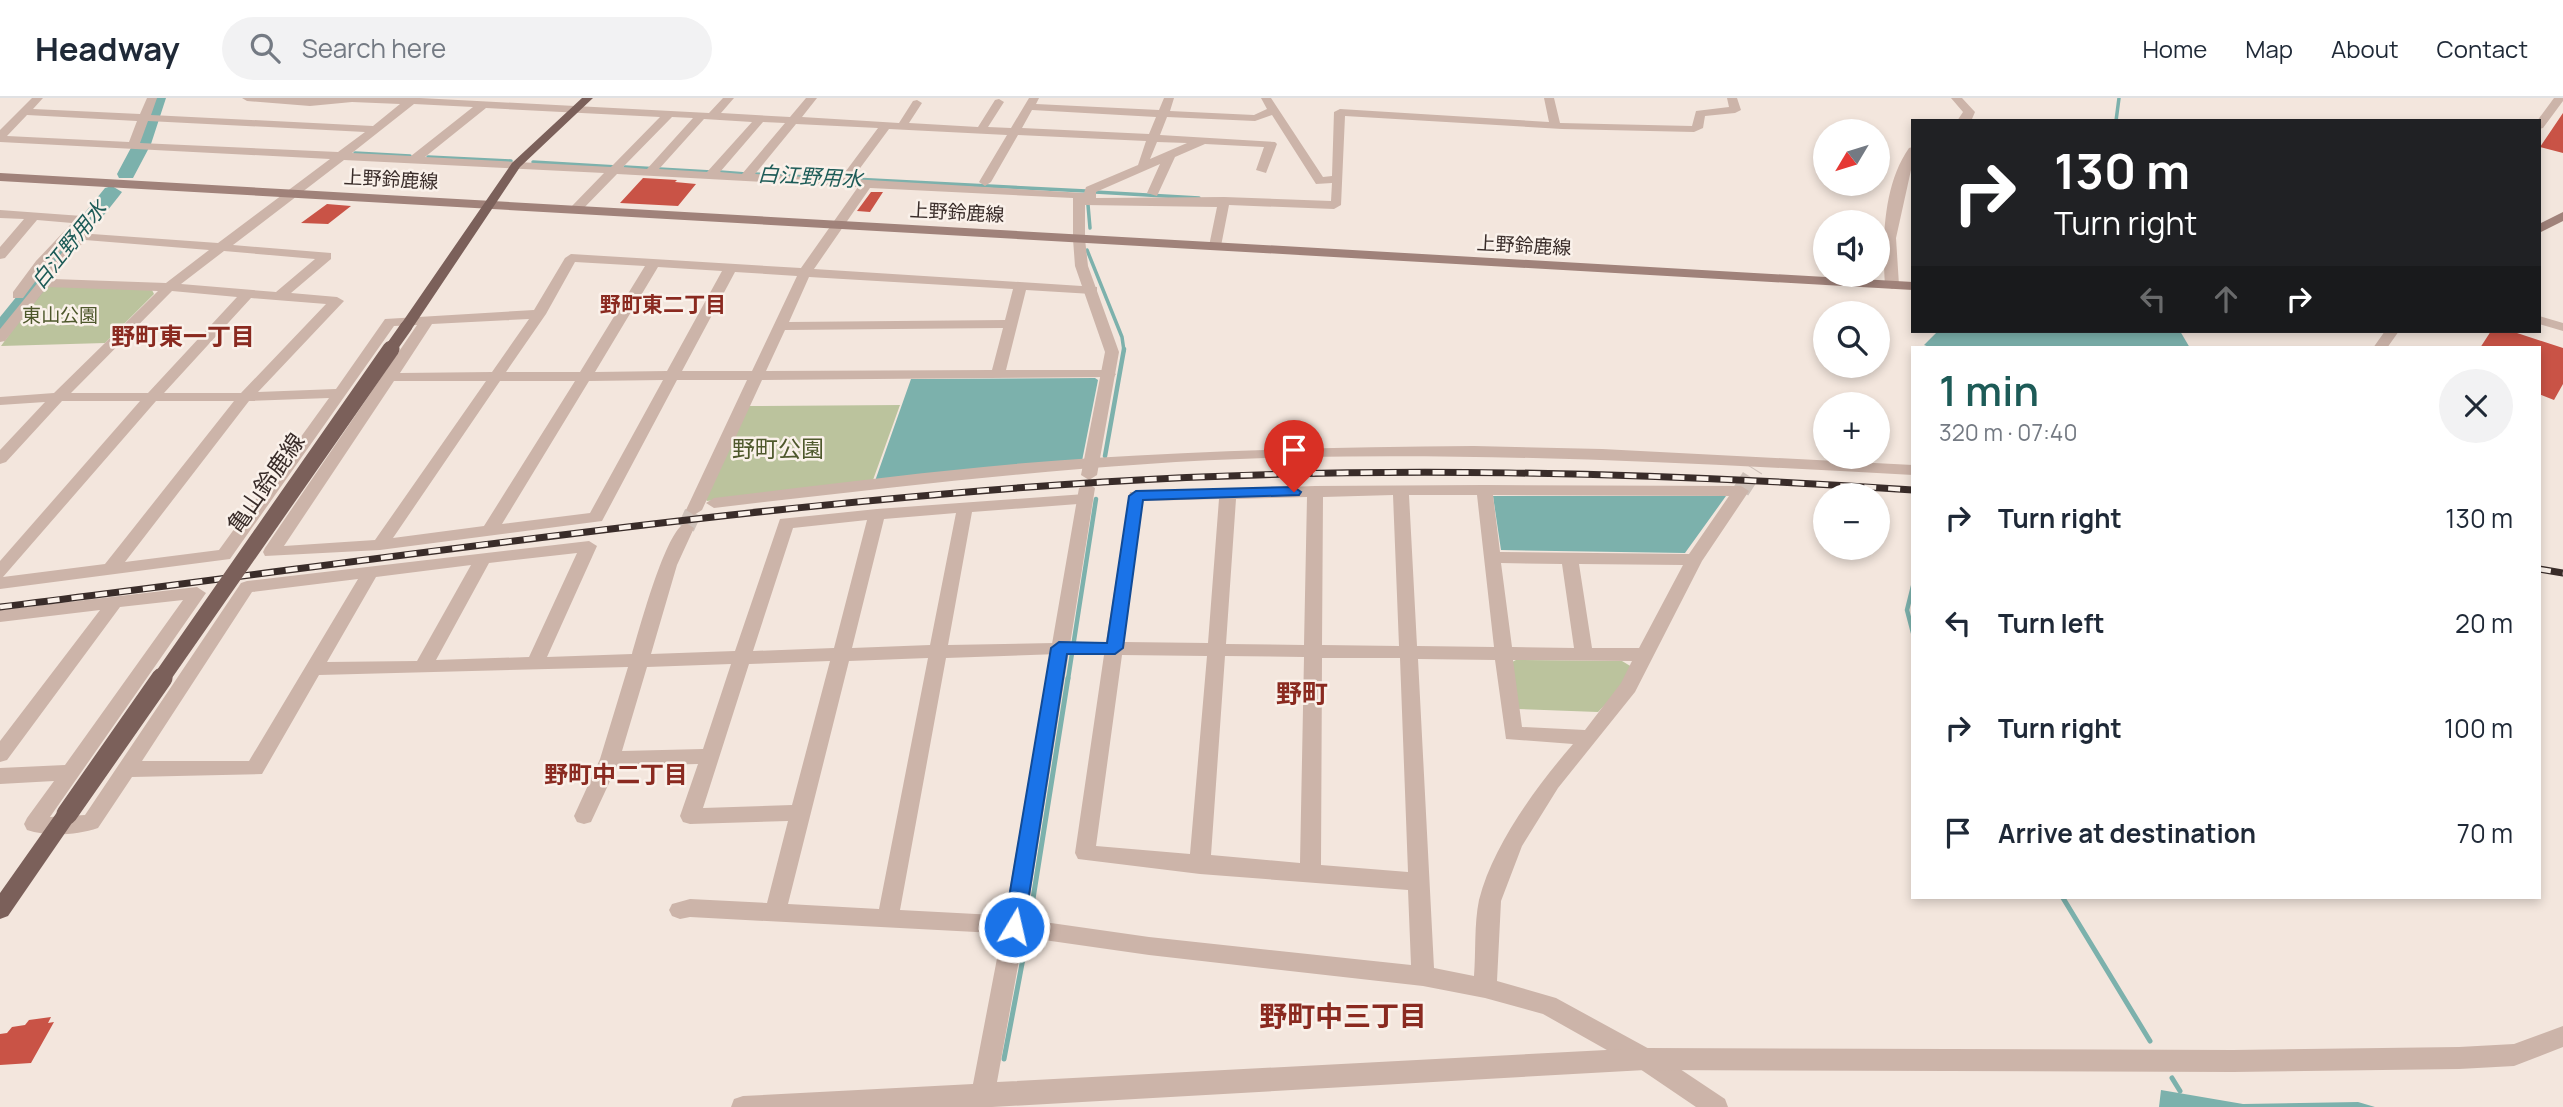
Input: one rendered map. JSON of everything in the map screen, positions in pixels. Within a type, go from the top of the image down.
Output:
[{"type":"main road","name":"亀山鈴鹿線","points":[[0,910],[516,165],[588,98]]},
{"type":"main road","name":"上野鈴鹿線","points":[[0,177],[1911,286]]},
{"type":"main road","points":[[2541,228],[2563,216]]},
{"type":"street","points":[[0,138],[38,98]]},
{"type":"street","points":[[138,146],[152,119],[152,98]]},
{"type":"street","points":[[247,98],[310,103],[352,98],[444,100],[482,105],[1272,144],[1262,170]]},
{"type":"street","points":[[628,112],[643,98]]},
{"type":"street","points":[[652,170],[729,98]]},
{"type":"street","points":[[748,175],[812,98]]},
{"type":"street","points":[[1147,166],[1143,163],[1169,98]]},
{"type":"street","points":[[1266,98],[1320,181],[1338,179]]},
{"type":"street","points":[[1549,98],[1555,125]]},
{"type":"street","points":[[0,138],[982,187],[1079,195],[1085,201],[1334,205],[1337,202],[1340,112],[1555,125],[1697,128],[1700,113],[1735,110],[1732,98]]},
{"type":"street","points":[[1956,98],[1969,112],[1965,119]]},
{"type":"street","points":[[2541,124],[2560,98]]},
{"type":"street","points":[[0,459],[169,287],[411,101]]},
{"type":"street","points":[[981,130],[999,102]]},
{"type":"street","points":[[982,187],[1031,102],[1162,114],[1255,118],[1274,110]]},
{"type":"street","points":[[902,126],[917,103]]},
{"type":"street","points":[[415,159],[482,105]]},
{"type":"street","points":[[24,112],[375,129]]},
{"type":"street","points":[[575,210],[670,114]]},
{"type":"street","points":[[713,173],[761,118]]},
{"type":"street","points":[[846,180],[886,125]]},
{"type":"street","points":[[982,1101],[1024,928],[1069,648],[1088,481],[1112,352],[1110,334],[1082,264],[1079,239],[1085,201],[1090,190],[1206,140]]},
{"type":"street","points":[[1892,285],[1889,249],[1892,219],[1897,210],[1905,164],[1911,154]]},
{"type":"street","points":[[1153,193],[1170,155]]},
{"type":"street","points":[[694,510],[805,272],[867,183]]},
{"type":"street","points":[[1215,246],[1224,203]]},
{"type":"street","points":[[0,214],[82,220],[41,264],[2,315]]},
{"type":"street","points":[[0,255],[34,216]]},
{"type":"street","points":[[0,338],[82,236],[326,256],[279,296]]},
{"type":"street","points":[[380,545],[498,376],[539,314],[571,258],[1092,290]]},
{"type":"street","points":[[489,532],[654,263]]},
{"type":"street","points":[[0,583],[224,555],[380,545],[596,517],[732,267]]},
{"type":"street","points":[[43,283],[169,287],[337,302],[245,397],[110,569]]},
{"type":"street","points":[[998,374],[1021,285]]},
{"type":"street","points":[[0,572],[152,397],[247,294]]},
{"type":"street","points":[[224,555],[390,322],[539,314]]},
{"type":"street","points":[[271,552],[428,319]]},
{"type":"street","points":[[2541,321],[2563,327]]},
{"type":"street","points":[[780,326],[1011,324]]},
{"type":"street","points":[[390,377],[1109,374]]},
{"type":"street","points":[[0,401],[58,397],[245,397],[340,393]]},
{"type":"street","points":[[800,813],[690,816],[786,523],[965,507],[1088,481],[1301,452],[1462,451],[1615,455],[1911,470]]},
{"type":"street","points":[[714,503],[965,474],[1088,481]]},
{"type":"street","points":[[1401,489],[1423,976]]},
{"type":"street","points":[[1419,882],[1085,853],[1136,496],[1401,489],[1741,491],[1694,560],[1628,687],[1551,783],[1513,843],[1490,901],[1485,988]]},
{"type":"street","points":[[1484,490],[1513,734],[1590,737]]},
{"type":"street","points":[[1310,874],[1315,491]]},
{"type":"street","points":[[1200,865],[1228,494]]},
{"type":"street","points":[[888,919],[965,507]]},
{"type":"street","points":[[775,912],[877,514]]},
{"type":"street","points":[[584,816],[610,759],[668,565],[686,528]]},
{"type":"street","points":[[0,616],[589,546],[535,663]]},
{"type":"street","points":[[1492,556],[1694,560]]},
{"type":"street","points":[[1570,557],[1584,654]]},
{"type":"street","points":[[423,667],[483,558]]},
{"type":"street","points":[[124,769],[255,769],[371,572]]},
{"type":"street","points":[[197,593],[34,824],[63,820],[91,822],[247,587]]},
{"type":"street","points":[[0,755],[115,603]]},
{"type":"street","points":[[314,669],[1069,648],[1644,655]]},
{"type":"street","points":[[610,759],[710,756]]},
{"type":"street","points":[[0,776],[70,772]]},
{"type":"street","points":[[680,910],[690,908],[775,912],[1024,928],[1149,946],[1423,976],[1485,988],[1548,1005],[1645,1059],[1716,1107]]},
{"type":"street","points":[[743,1107],[982,1101],[1645,1059],[1905,1058],[2233,1062],[2459,1058],[2514,1055],[2563,1036]]},
{"type":"green space","name":"東山公園","points":[[51,286],[152,290],[154,294],[105,343],[1,346],[43,288]]},
{"type":"green space","name":"野町公園","points":[[900,405],[873,480],[707,501],[705,498],[748,406]]},
{"type":"green space","points":[[1516,660],[1622,661],[1632,667],[1621,688],[1598,712],[1517,709],[1510,663]]},
{"type":"water","points":[[1936,333],[2181,333],[2189,346],[1927,346],[1924,345]]},
{"type":"water","points":[[911,379],[1098,380],[1082,461],[875,481]]},
{"type":"water","points":[[1493,496],[1726,496],[1685,553],[1501,550]]},
{"type":"water","points":[[2161,1090],[2243,1104],[2358,1102],[2375,1107],[2159,1107]]},
{"type":"building","points":[[2563,113],[2563,153],[2541,146]]},
{"type":"building","points":[[643,178],[696,184],[678,206],[620,203]]},
{"type":"building","points":[[871,192],[883,192],[870,212],[857,211]]},
{"type":"building","points":[[327,204],[351,206],[328,224],[301,223]]},
{"type":"building","points":[[2490,333],[2517,333],[2563,348],[2563,384],[2554,400],[2541,395],[2541,346],[2481,346]]},
{"type":"building","points":[[51,1017],[48,1023],[54,1022],[31,1063],[0,1065],[0,1034],[7,1033],[12,1027],[25,1025],[29,1020]]},
{"type":"waterway","name":"白江野用水","points":[[126,174],[142,144],[157,98]]},
{"type":"waterway","points":[[2116,119],[2119,98]]},
{"type":"waterway","name":"白江野用水","points":[[355,153],[410,156]]},
{"type":"waterway","name":"白江野用水","points":[[428,157],[511,161]]},
{"type":"waterway","name":"白江野用水","points":[[533,162],[617,167]]},
{"type":"waterway","name":"白江野用水","points":[[625,167],[711,172]]},
{"type":"waterway","name":"白江野用水","points":[[720,172],[746,174]]},
{"type":"waterway","name":"白江野用水","points":[[755,174],[844,179]]},
{"type":"waterway","name":"白江野用水","points":[[853,179],[1086,191]]},
{"type":"waterway","name":"白江野用水","points":[[0,331],[112,192]]},
{"type":"waterway","name":"白江野用水","points":[[1095,192],[1199,198]]},
{"type":"waterway","points":[[1088,205],[1090,228]]},
{"type":"waterway","points":[[1087,250],[1122,337],[1124,350]]},
{"type":"waterway","points":[[1105,456],[1124,350]]},
{"type":"waterway","points":[[1068,679],[1096,499]]},
{"type":"waterway","points":[[1911,594],[1907,610],[1911,625]]},
{"type":"waterway","points":[[1029,924],[1068,678]]},
{"type":"waterway","points":[[2064,899],[2150,1041]]},
{"type":"waterway","points":[[1004,1059],[1028,932]]},
{"type":"waterway","points":[[2172,1078],[2180,1091]]},
{"type":"tunnel","points":[[1741,491],[1755,469]]},
{"type":"tunnel","points":[[686,528],[694,510]]},
{"type":"railway","points":[[0,607],[688,520],[964,492],[1103,482],[1407,472],[1609,475],[1911,490]]},
{"type":"railway","points":[[2541,569],[2563,573]]},
{"type":"district","name":"野町東二丁目","points":[[663,305]]},
{"type":"district","name":"野町東一丁目","points":[[183,337]]},
{"type":"district","name":"野町","points":[[1302,694]]},
{"type":"district","name":"野町中二丁目","points":[[616,775]]},
{"type":"district","name":"野町中三丁目","points":[[1343,1016]]},
{"type":"route","points":[[1014,927],[1059,648],[1115,648],[1136,496],[1294,492]]}]
